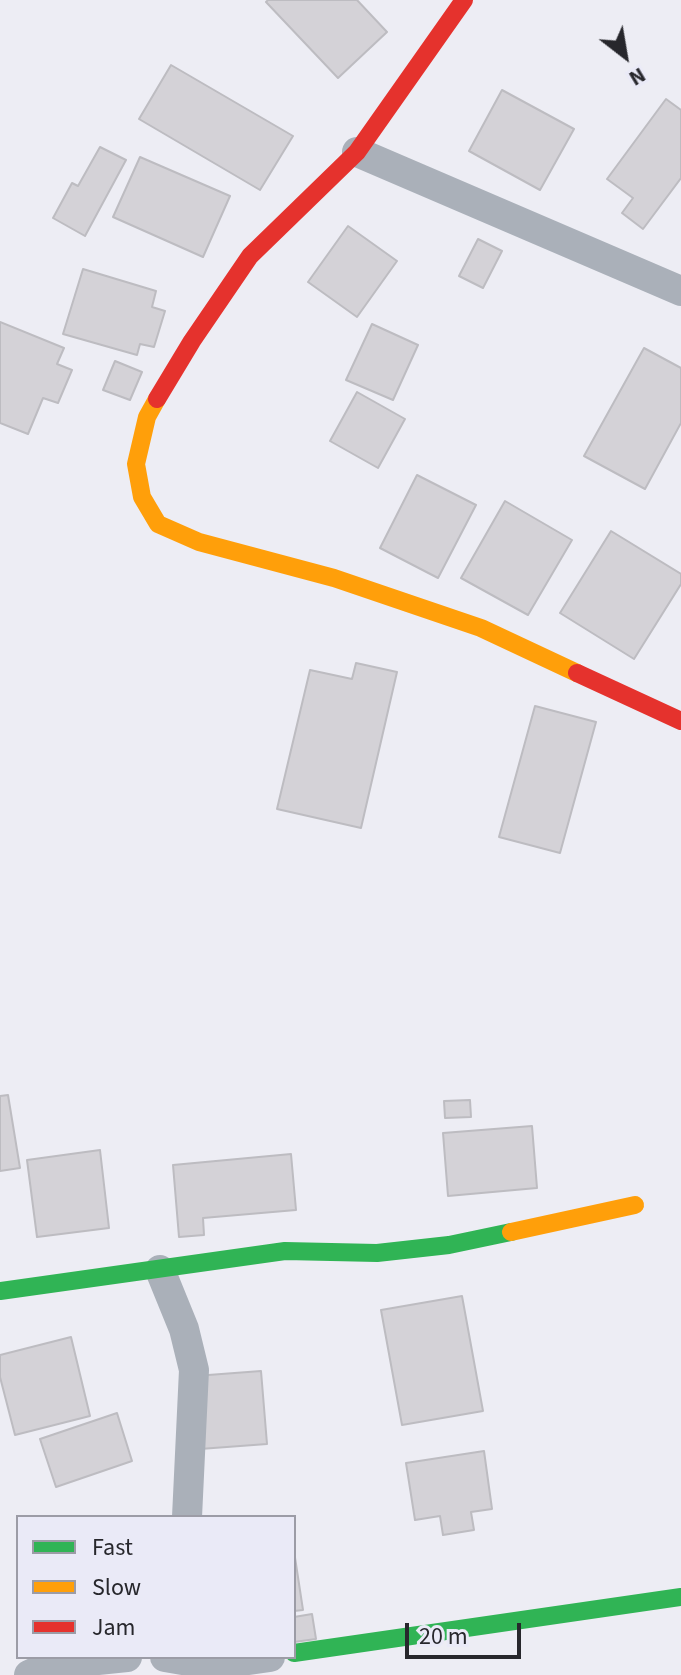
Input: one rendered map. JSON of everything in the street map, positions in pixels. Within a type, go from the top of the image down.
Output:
[{"type":"street","points":[[464,0],[357,152],[250,256],[192,341],[147,417],[136,464],[142,497],[158,524],[199,542],[334,578],[481,628],[681,721]]},
{"type":"street","points":[[357,152],[681,291]]},
{"type":"street","points":[[0,1291],[285,1251],[377,1253],[449,1245],[635,1205]]},
{"type":"street","points":[[160,1270],[184,1329],[194,1370],[187,1515]]},
{"type":"street","points":[[296,1653],[681,1597]]},
{"type":"street","points":[[29,1675],[51,1665],[108,1659]]},
{"type":"street","points":[[175,1659],[212,1666],[257,1659]]},
{"type":"building","points":[[357,0],[387,32],[338,78],[266,2]]},
{"type":"building","points":[[171,65],[293,136],[260,190],[139,119]]},
{"type":"building","points":[[502,90],[574,129],[540,190],[469,151]]},
{"type":"building","points":[[666,99],[681,110],[681,178],[643,229],[622,213],[633,198],[607,179]]},
{"type":"building","points":[[100,147],[126,160],[85,236],[53,218],[72,183],[78,186]]},
{"type":"building","points":[[140,157],[230,196],[203,257],[113,217]]},
{"type":"building","points":[[348,226],[397,261],[357,317],[308,282]]},
{"type":"building","points":[[478,239],[502,251],[483,288],[459,276]]},
{"type":"building","points":[[83,269],[156,291],[152,307],[165,311],[154,347],[140,344],[137,355],[63,334]]},
{"type":"building","points":[[0,322],[64,348],[57,364],[72,370],[58,403],[43,398],[28,434],[0,423]]},
{"type":"building","points":[[372,324],[418,345],[393,400],[346,380]]},
{"type":"building","points":[[644,348],[681,368],[681,423],[645,489],[584,456]]},
{"type":"building","points":[[115,361],[142,372],[130,400],[103,390]]},
{"type":"building","points":[[357,392],[405,419],[378,468],[330,441]]},
{"type":"building","points":[[417,475],[476,505],[438,578],[380,548]]},
{"type":"building","points":[[505,501],[572,540],[528,615],[461,578]]},
{"type":"building","points":[[611,531],[681,574],[681,584],[634,659],[560,613]]},
{"type":"building","points":[[356,663],[397,672],[361,828],[277,809],[310,670],[352,679]]},
{"type":"building","points":[[535,706],[596,722],[560,853],[499,837]]},
{"type":"building","points":[[8,1095],[20,1168],[0,1171],[0,1096]]},
{"type":"building","points":[[470,1100],[471,1117],[445,1118],[444,1101]]},
{"type":"building","points":[[532,1126],[537,1188],[448,1196],[443,1133]]},
{"type":"building","points":[[100,1150],[109,1228],[37,1237],[27,1160]]},
{"type":"building","points":[[291,1154],[296,1210],[203,1218],[204,1235],[179,1237],[173,1165]]},
{"type":"building","points":[[462,1296],[483,1411],[402,1425],[381,1310]]},
{"type":"building","points":[[71,1337],[90,1416],[15,1435],[0,1377],[0,1355]]},
{"type":"building","points":[[261,1371],[267,1444],[200,1449],[195,1376]]},
{"type":"building","points":[[117,1413],[132,1461],[56,1487],[40,1439]]},
{"type":"building","points":[[484,1451],[492,1509],[471,1512],[474,1530],[443,1535],[440,1516],[415,1520],[406,1463]]},
{"type":"building","points":[[296,1564],[303,1610],[296,1611]]},
{"type":"building","points":[[312,1614],[316,1639],[296,1642],[296,1617]]},
{"type":"traffic: fast","points":[[0,1291],[285,1251],[377,1253],[449,1245],[511,1232]]},
{"type":"traffic: fast","points":[[296,1653],[681,1597]]},
{"type":"traffic: slow","points":[[157,399],[147,417],[136,464],[142,497],[158,524],[199,542],[334,578],[481,628],[577,673]]},
{"type":"traffic: slow","points":[[511,1232],[635,1205]]},
{"type":"traffic: jam","points":[[157,399],[250,256],[357,152],[464,0]]},
{"type":"traffic: jam","points":[[577,673],[681,721]]}]
